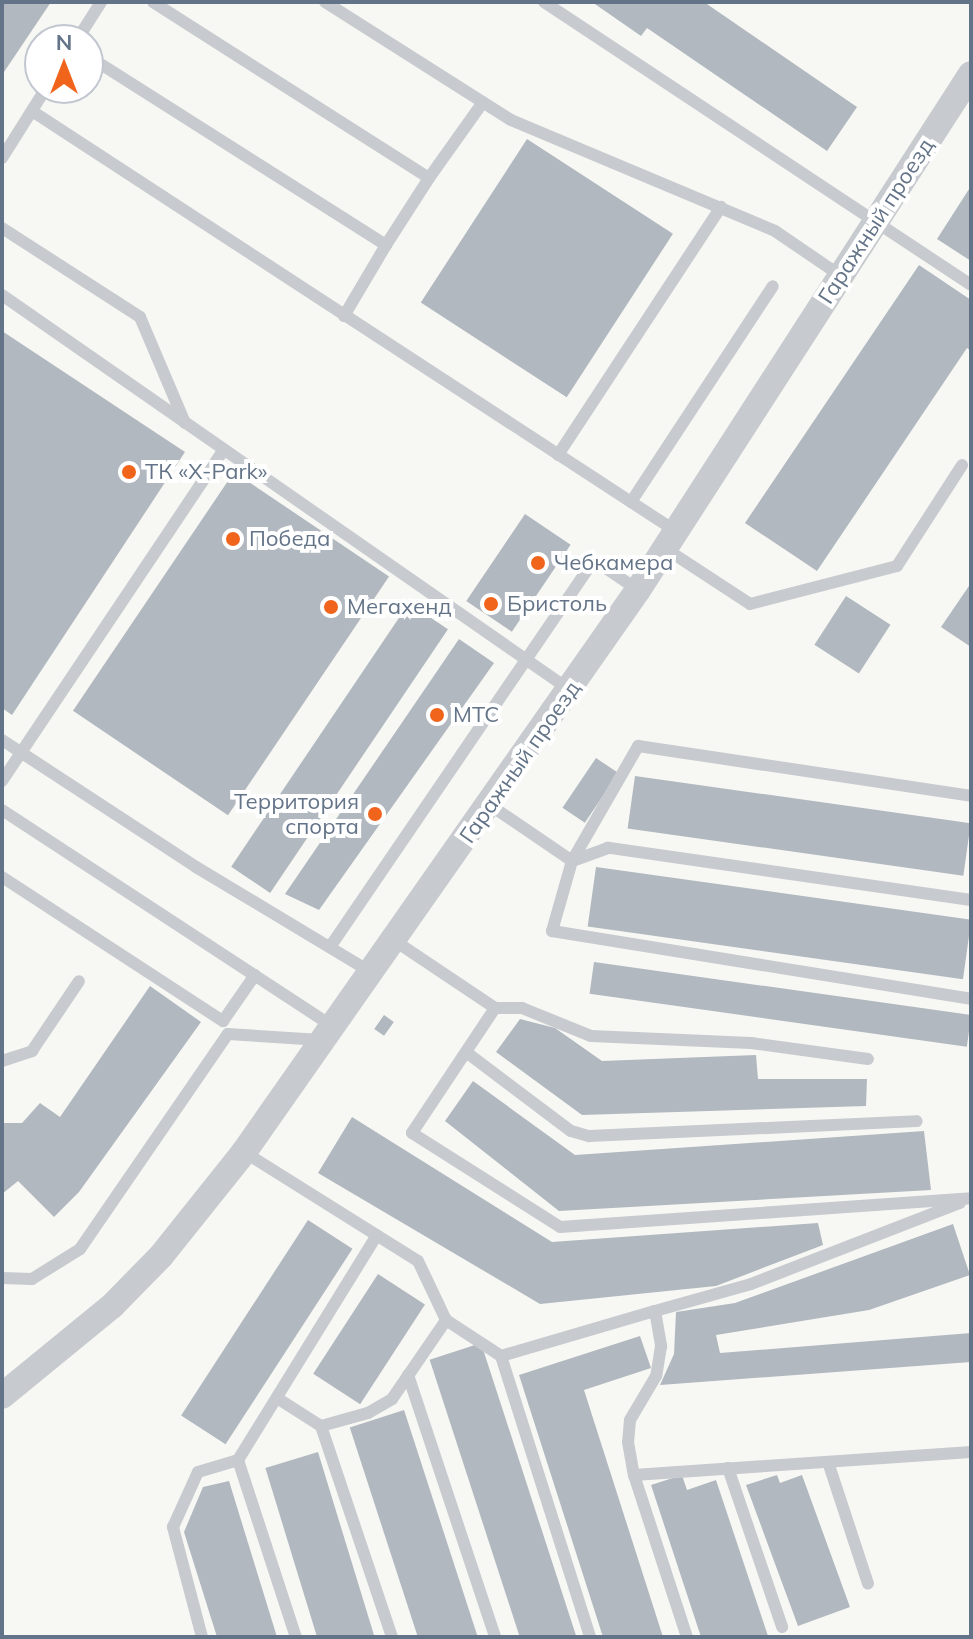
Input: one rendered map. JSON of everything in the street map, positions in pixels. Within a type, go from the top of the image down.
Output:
[{"type":"street","name":"Гаражный проезд","points":[[2,1396],[112,1306],[161,1256],[244,1152],[373,973],[638,590],[971,74]]},
{"type":"lane","points":[[87,24],[101,2]]},
{"type":"lane","points":[[153,2],[429,178]]},
{"type":"lane","points":[[325,2],[511,120],[775,231],[841,276]]},
{"type":"lane","points":[[544,2],[971,285]]},
{"type":"lane","points":[[104,66],[386,245]]},
{"type":"lane","points":[[344,316],[429,178],[483,102]]},
{"type":"lane","points":[[2,158],[36,104]]},
{"type":"lane","points":[[32,111],[631,502],[671,540],[750,604],[897,566],[962,465]]},
{"type":"lane","points":[[558,455],[721,207]]},
{"type":"lane","points":[[2,228],[140,317],[185,423]]},
{"type":"lane","points":[[631,502],[773,286]]},
{"type":"lane","points":[[2,295],[570,690]]},
{"type":"lane","points":[[2,781],[224,450]]},
{"type":"lane","points":[[330,947],[594,560],[638,590]]},
{"type":"lane","points":[[2,740],[373,973]]},
{"type":"lane","points":[[971,796],[638,746],[572,861],[552,931],[971,999]]},
{"type":"lane","points":[[490,805],[572,861]]},
{"type":"lane","points":[[2,810],[255,975],[329,1033]]},
{"type":"lane","points":[[572,861],[608,848],[971,900]]},
{"type":"lane","points":[[2,877],[223,1021],[255,975]]},
{"type":"lane","points":[[395,941],[495,1008],[522,1008],[591,1036],[751,1043],[868,1059]]},
{"type":"lane","points":[[2,1061],[32,1051],[79,981]]},
{"type":"lane","points":[[495,1008],[412,1133],[560,1227],[971,1198]]},
{"type":"lane","points":[[2,1278],[32,1279],[80,1249],[228,1034],[329,1033]]},
{"type":"lane","points":[[466,1052],[571,1131],[589,1136],[917,1121]]},
{"type":"lane","points":[[244,1152],[418,1261],[446,1320],[501,1356],[590,1637]]},
{"type":"lane","points":[[501,1356],[751,1284],[971,1198]]},
{"type":"lane","points":[[202,1637],[173,1527],[198,1472],[238,1460],[377,1235]]},
{"type":"lane","points":[[655,1311],[661,1346],[656,1376],[630,1420],[634,1475],[687,1637]]},
{"type":"lane","points":[[321,1426],[368,1413],[392,1399],[446,1320]]},
{"type":"lane","points":[[408,1375],[495,1637]]},
{"type":"lane","points":[[277,1398],[321,1426],[392,1637]]},
{"type":"lane","points":[[634,1475],[971,1452]]},
{"type":"lane","points":[[238,1460],[296,1637]]},
{"type":"lane","points":[[828,1462],[868,1584]]},
{"type":"lane","points":[[728,1468],[782,1627]]},
{"type":"building","points":[[2,2],[51,2],[36,24],[24,24],[24,42],[2,75]]},
{"type":"building","points":[[592,2],[704,2],[857,107],[827,151],[647,28],[641,36]]},
{"type":"building","points":[[527,139],[673,234],[567,397],[421,303]]},
{"type":"building","points":[[971,186],[971,261],[937,239]]},
{"type":"building","points":[[919,265],[971,300],[971,351],[967,348],[817,571],[745,523]]},
{"type":"building","points":[[2,331],[185,452],[12,715],[2,708]]},
{"type":"building","points":[[234,472],[389,577],[228,815],[73,711]]},
{"type":"building","points":[[525,514],[571,545],[512,632],[466,601]]},
{"type":"building","points":[[971,583],[971,647],[941,627]]},
{"type":"building","points":[[846,596],[890,625],[859,674],[814,645]]},
{"type":"building","points":[[409,603],[448,629],[270,893],[231,867]]},
{"type":"building","points":[[459,639],[494,663],[319,910],[285,894]]},
{"type":"building","points":[[596,758],[618,773],[585,823],[562,808]]},
{"type":"building","points":[[635,776],[971,823],[963,876],[628,828]]},
{"type":"building","points":[[596,867],[971,920],[963,979],[588,926]]},
{"type":"building","points":[[594,962],[971,1015],[967,1047],[590,994]]},
{"type":"building","points":[[150,986],[201,1022],[79,1192],[54,1217],[18,1181],[2,1194],[2,1123],[22,1123],[40,1103],[60,1117]]},
{"type":"building","points":[[384,1015],[394,1022],[384,1036],[374,1029]]},
{"type":"building","points":[[520,1019],[555,1028],[602,1061],[756,1055],[758,1079],[867,1079],[866,1106],[582,1115],[496,1052]]},
{"type":"building","points":[[473,1081],[575,1155],[924,1131],[931,1190],[559,1211],[445,1121]]},
{"type":"building","points":[[352,1117],[552,1242],[818,1223],[823,1245],[716,1286],[540,1304],[318,1173]]},
{"type":"building","points":[[308,1220],[352,1249],[226,1444],[181,1415]]},
{"type":"building","points":[[953,1224],[970,1275],[869,1310],[716,1335],[720,1353],[971,1333],[971,1362],[660,1385],[674,1354],[676,1312],[735,1303]]},
{"type":"building","points":[[378,1274],[425,1304],[360,1404],[313,1374]]},
{"type":"building","points":[[640,1336],[651,1368],[584,1390],[663,1637],[603,1637],[519,1375]]},
{"type":"building","points":[[481,1343],[576,1637],[520,1637],[430,1360]]},
{"type":"building","points":[[404,1410],[478,1637],[418,1637],[350,1428]]},
{"type":"building","points":[[318,1452],[375,1637],[317,1637],[265,1468]]},
{"type":"building","points":[[682,1475],[687,1490],[716,1480],[768,1636],[701,1637],[651,1485]]},
{"type":"building","points":[[777,1475],[780,1483],[802,1475],[850,1607],[798,1626],[746,1485]]},
{"type":"building","points":[[229,1481],[277,1637],[217,1637],[184,1532],[203,1487]]},
{"type":"place","name":"ТК «X-Park»","points":[[129,472]]},
{"type":"place","name":"Победа","points":[[233,539]]},
{"type":"place","name":"Чебкамера","points":[[538,563]]},
{"type":"place","name":"Бристоль","points":[[491,604]]},
{"type":"place","name":"Мегахенд","points":[[331,607]]},
{"type":"place","name":"МТС","points":[[437,715]]},
{"type":"place","name":"Территория спорта","points":[[375,814]]}]
